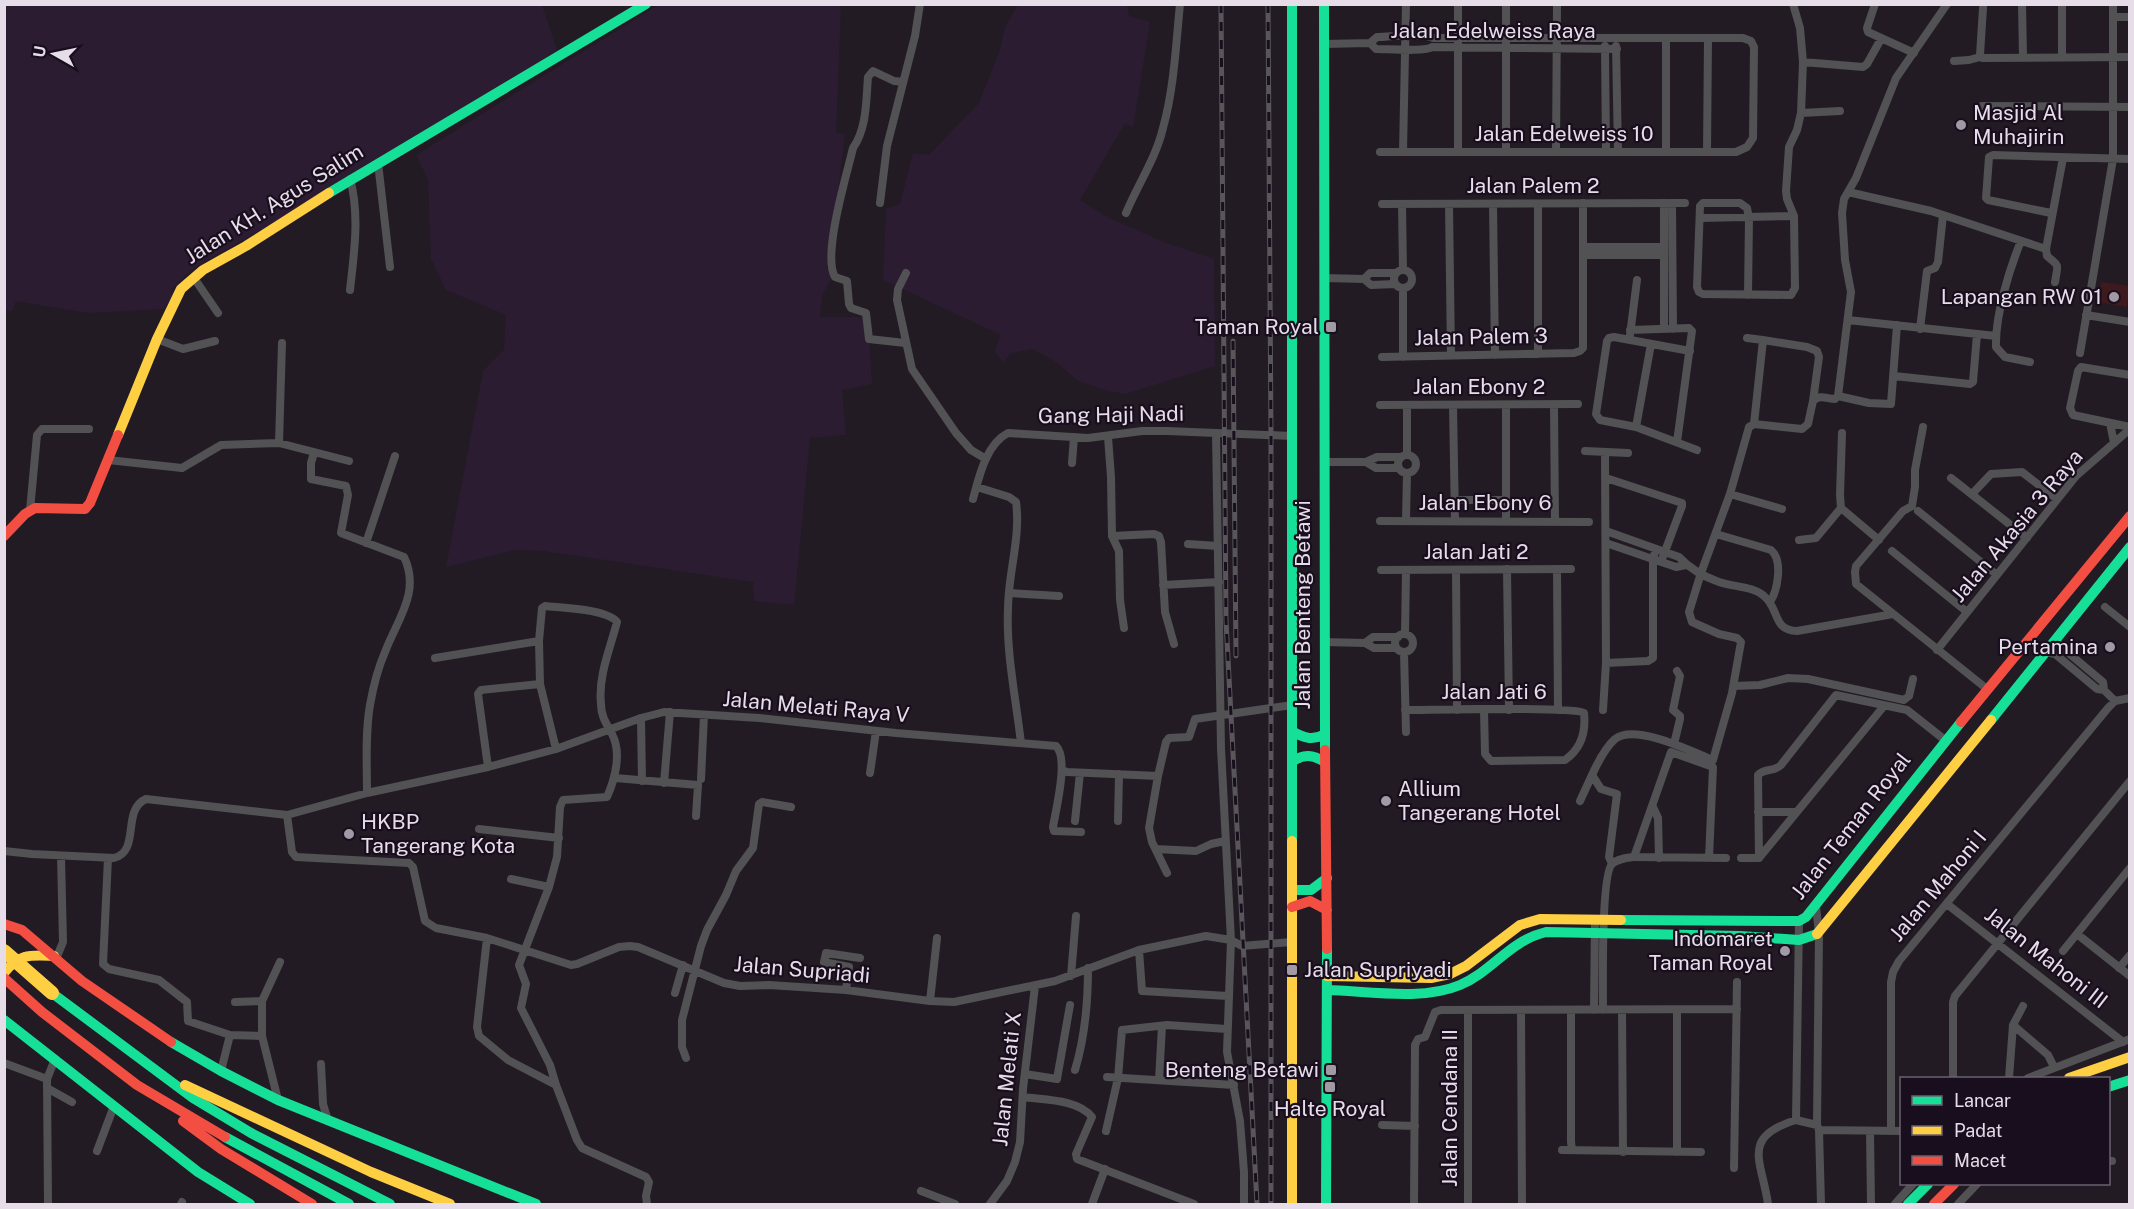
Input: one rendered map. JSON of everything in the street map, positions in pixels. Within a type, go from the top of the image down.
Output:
[{"type":"main road","name":"Jalan KH. Agus Salim","points":[[30,510],[40,507],[70,511],[84,509],[90,503],[175,298],[181,289],[203,270],[246,246],[350,179],[646,4]]},
{"type":"main road","name":"Jalan Benteng Betawi","points":[[1292,4],[1292,1204]]},
{"type":"main road","name":"Jalan Benteng Betawi","points":[[1324,4],[1326,1204]]},
{"type":"main road","points":[[4,536],[30,510]]},
{"type":"main road","name":"Jalan Teman Royal","points":[[1546,925],[1599,919],[1798,921],[1806,917],[1933,773],[2057,639],[2108,560],[2130,516]]},
{"type":"main road","name":"Jalan Teman Royal","points":[[1327,983],[1365,984],[1450,974],[1466,966],[1520,925],[1534,920],[1546,925],[1599,933],[1740,936],[1799,940],[1819,933],[1933,773],[1946,740],[1987,688],[2108,560],[2130,547]]},
{"type":"main road","points":[[1292,732],[1305,739],[1313,740],[1325,734]]},
{"type":"main road","points":[[1292,762],[1306,754],[1325,762]]},
{"type":"main road","points":[[1292,890],[1312,891],[1327,878]]},
{"type":"main road","points":[[1292,907],[1311,900],[1327,910]]},
{"type":"main road","points":[[4,924],[22,930],[57,956],[82,981],[221,1071],[278,1100],[536,1204]]},
{"type":"main road","points":[[4,951],[52,993],[193,1098],[235,1124],[390,1204]]},
{"type":"main road","points":[[4,973],[12,962],[22,956],[57,956]]},
{"type":"main road","points":[[4,978],[42,1012],[221,1149],[312,1204]]},
{"type":"main road","points":[[4,1020],[198,1172],[250,1204]]},
{"type":"main road","points":[[2072,1077],[2130,1057]]},
{"type":"main road","points":[[150,1068],[371,1172],[450,1204]]},
{"type":"main road","points":[[2110,1087],[2130,1080]]},
{"type":"main road","points":[[138,1085],[241,1147],[349,1204]]},
{"type":"main road","points":[[1908,1204],[1927,1185]]},
{"type":"main road","points":[[1936,1204],[1953,1185]]},
{"type":"street","points":[[880,203],[887,146],[915,36],[920,4]]},
{"type":"street","points":[[1126,213],[1157,148],[1164,127],[1175,62],[1180,4]]},
{"type":"street","points":[[1403,152],[1406,4]]},
{"type":"street","points":[[1458,4],[1458,152]]},
{"type":"street","points":[[1506,4],[1506,152]]},
{"type":"street","points":[[1556,152],[1557,4]]},
{"type":"street","points":[[1748,295],[1749,218],[1747,208],[1740,202],[1703,203],[1700,206],[1697,290],[1703,294],[1748,295],[1791,295],[1795,292],[1794,216],[1786,191],[1789,147],[1797,130],[1801,113],[1803,62],[1800,28],[1793,4]]},
{"type":"street","points":[[1875,4],[1867,28],[1872,35],[1914,53]]},
{"type":"street","points":[[1838,396],[1851,292],[1846,270],[1842,213],[1848,192],[1879,124],[1890,90],[1947,4]]},
{"type":"street","points":[[2022,4],[2023,57]]},
{"type":"street","points":[[2062,4],[2062,57]]},
{"type":"street","points":[[2080,353],[2113,159],[2113,4]]},
{"type":"street","points":[[1980,57],[1983,8]]},
{"type":"street","points":[[2113,18],[2130,17]]},
{"type":"street","name":"Jalan Edelweiss Raya","points":[[1324,44],[1371,43],[1377,37],[1422,34],[1433,38],[1506,39],[1743,38],[1751,41],[1754,47],[1753,138],[1747,147]]},
{"type":"street","points":[[1605,38],[1606,152]]},
{"type":"street","points":[[1616,38],[1618,152]]},
{"type":"street","points":[[1666,38],[1666,152]]},
{"type":"street","points":[[1707,152],[1708,39]]},
{"type":"street","points":[[1803,62],[1864,66],[1881,39]]},
{"type":"street","name":"Jalan Edelweiss Raya","points":[[1371,43],[1376,48],[1405,48],[1422,51],[1432,47],[1617,49]]},
{"type":"street","points":[[1954,61],[1980,57],[2130,57]]},
{"type":"street","points":[[903,82],[894,81],[873,71],[868,77],[868,94],[862,131],[853,147],[836,220],[831,268],[835,277],[847,280],[849,306],[866,313],[869,339],[905,343]]},
{"type":"street","points":[[1982,106],[2130,107]]},
{"type":"street","points":[[1801,113],[1840,111]]},
{"type":"street","name":"Jalan Edelweiss 10","points":[[1380,152],[1736,152],[1747,147]]},
{"type":"street","points":[[2051,213],[1988,200],[1986,198],[1988,159],[1993,155],[2130,159]]},
{"type":"street","points":[[2055,282],[2058,265],[2056,261],[2047,256],[2046,249],[2062,158]]},
{"type":"street","points":[[378,163],[390,267]]},
{"type":"street","points":[[350,179],[355,222],[350,290]]},
{"type":"street","points":[[1848,192],[1943,215],[2046,249]]},
{"type":"street","points":[[1583,203],[1583,251],[1664,251]]},
{"type":"street","points":[[1668,203],[1664,251],[1669,329]]},
{"type":"street","points":[[1668,203],[1669,329]]},
{"type":"street","name":"Jalan Palem 2","points":[[1382,204],[1685,203]]},
{"type":"street","points":[[1402,204],[1400,271],[1394,280],[1399,286],[1403,357]]},
{"type":"street","points":[[1449,204],[1451,356]]},
{"type":"street","points":[[1493,204],[1495,355]]},
{"type":"street","points":[[1538,204],[1538,354]]},
{"type":"street","points":[[1920,329],[1927,271],[1935,268],[1938,262],[1943,215]]},
{"type":"street","points":[[1700,218],[1794,216]]},
{"type":"street","points":[[2021,242],[2009,272],[1996,336],[1996,347],[2002,355],[2030,362]]},
{"type":"street","name":"Jalan Palem 3","points":[[1382,357],[1574,353],[1580,351],[1583,348],[1583,251]]},
{"type":"street","points":[[1324,278],[1364,279],[1371,285],[1407,287],[1412,280],[1411,275],[1400,271],[1370,273],[1364,279]]},
{"type":"street","points":[[906,273],[898,289],[897,300],[912,369],[971,450],[986,459]]},
{"type":"street","points":[[194,278],[218,313]]},
{"type":"street","points":[[1629,340],[1637,280]]},
{"type":"street","points":[[2086,315],[2130,322]]},
{"type":"street","points":[[1848,320],[1996,336]]},
{"type":"street","points":[[1813,401],[1818,397],[1833,399],[1838,396],[1863,402],[1891,404],[1897,325]]},
{"type":"street","points":[[1630,330],[1689,328],[1692,331],[1677,442]]},
{"type":"street","points":[[1894,376],[1970,384],[1973,382],[1977,334]]},
{"type":"street","points":[[1690,351],[1610,338],[1607,341],[1596,414],[1600,420],[1636,427],[1696,450]]},
{"type":"street","points":[[1580,801],[1592,775],[1613,740],[1618,737],[1647,736],[1713,760],[1734,686],[1741,641],[1701,628],[1692,622],[1689,612],[1730,494],[1749,427],[1754,424],[1802,429],[1808,424],[1819,357],[1817,351],[1807,347],[1748,338]]},
{"type":"street","points":[[157,339],[183,349],[214,341]]},
{"type":"street","points":[[1754,424],[1763,340]]},
{"type":"street","points":[[279,444],[282,343]]},
{"type":"street","points":[[1636,427],[1651,344]]},
{"type":"street","points":[[2130,375],[2081,367],[2078,371],[2070,408],[2073,416],[2130,428]]},
{"type":"street","name":"Jalan Ebony 2","points":[[1380,405],[1578,404]]},
{"type":"street","points":[[1406,520],[1403,471],[1398,465],[1404,456],[1407,405]]},
{"type":"street","points":[[1453,405],[1455,521]]},
{"type":"street","points":[[1506,405],[1506,521]]},
{"type":"street","points":[[1554,405],[1556,520]]},
{"type":"street","points":[[2110,423],[2114,443]]},
{"type":"street","points":[[1923,427],[1915,470],[1912,506],[1903,512],[1856,566],[1856,584],[1987,688]]},
{"type":"street","name":"Jalan Akasia 3 Raya","points":[[1937,650],[2076,476],[2130,428]]},
{"type":"street","points":[[30,510],[36,435],[42,429],[89,429]]},
{"type":"street","name":"Gang Haji Nadi","points":[[973,499],[986,459],[1000,438],[1008,433],[1108,437],[1142,431],[1292,436]]},
{"type":"street","points":[[1216,433],[1221,715],[1230,940],[1227,1052],[1240,1121],[1244,1204]]},
{"type":"street","points":[[1799,540],[1816,538],[1841,508],[1842,433]]},
{"type":"street","points":[[1072,463],[1074,437]]},
{"type":"street","points":[[1108,437],[1112,536],[1119,551],[1124,628]]},
{"type":"street","points":[[108,460],[182,468],[220,446],[279,444],[349,461]]},
{"type":"street","points":[[1585,451],[1628,453]]},
{"type":"street","points":[[1604,710],[1606,663],[1605,452]]},
{"type":"street","points":[[314,453],[311,463],[311,480],[346,486],[348,495],[341,533],[404,557],[409,568],[411,586],[403,615],[384,652],[370,705],[366,734],[368,793]]},
{"type":"street","points":[[366,543],[395,456]]},
{"type":"street","points":[[1324,462],[1366,462],[1377,457],[1412,456],[1416,464],[1411,472],[1376,468],[1366,462]]},
{"type":"street","points":[[1972,494],[1991,474],[2019,472],[2025,473],[2058,500]]},
{"type":"street","points":[[1606,478],[1681,502],[1682,506],[1657,560],[1653,658],[1648,661],[1606,663]]},
{"type":"street","points":[[1951,478],[2027,538]]},
{"type":"street","points":[[977,487],[1009,497],[1016,502],[1016,545],[1009,593],[1008,639],[1021,743]]},
{"type":"street","points":[[1730,494],[1782,510]]},
{"type":"street","points":[[1454,500],[1506,500]]},
{"type":"street","points":[[1841,508],[1879,540]]},
{"type":"street","points":[[1918,511],[1997,575]]},
{"type":"street","name":"Jalan Ebony 6","points":[[1380,521],[1556,520],[1589,522]]},
{"type":"street","points":[[1606,531],[1679,557],[1686,565],[1719,582],[1758,591],[1770,602],[1782,627],[1791,631],[1893,614]]},
{"type":"street","points":[[1716,534],[1775,553],[1778,573],[1776,592],[1770,602]]},
{"type":"street","points":[[1112,536],[1159,536],[1166,619],[1174,644]]},
{"type":"street","points":[[1606,543],[1676,567],[1686,565]]},
{"type":"street","points":[[1188,544],[1218,546]]},
{"type":"street","points":[[1892,551],[1967,612]]},
{"type":"street","points":[[1507,569],[1509,710]]},
{"type":"street","points":[[1557,569],[1558,710]]},
{"type":"street","name":"Jalan Jati 2","points":[[1381,570],[1571,569]]},
{"type":"street","points":[[1396,648],[1396,640],[1401,635],[1406,570]]},
{"type":"street","points":[[1456,570],[1458,710]]},
{"type":"street","points":[[1163,585],[1219,582]]},
{"type":"street","points":[[1009,593],[1059,596]]},
{"type":"street","points":[[556,749],[540,684],[539,641],[542,608],[545,606],[613,617],[617,622],[600,682],[604,723],[613,735],[615,747],[615,778],[607,797],[563,800],[560,807],[557,857],[549,887],[519,965],[526,984],[521,1008],[550,1065],[579,1144],[588,1152],[646,1178],[649,1182],[647,1204]]},
{"type":"street","points":[[2105,607],[2130,627]]},
{"type":"street","points":[[1324,642],[1365,643],[1374,648],[1396,648],[1404,652],[1409,651],[1414,643],[1413,639],[1401,635],[1373,637],[1365,643]]},
{"type":"street","points":[[2057,639],[2059,645],[2103,682],[2103,690]]},
{"type":"street","points":[[435,658],[539,641]]},
{"type":"street","points":[[1404,652],[1406,732]]},
{"type":"street","points":[[2046,652],[2055,654],[2115,701],[2130,698]]},
{"type":"street","points":[[1674,744],[1680,719],[1680,716],[1673,710],[1680,676],[1677,671]]},
{"type":"street","points":[[1734,686],[1760,685],[1788,678],[1808,679],[1904,700],[1910,696],[1913,679]]},
{"type":"street","points":[[488,767],[478,694],[481,690],[540,684]]},
{"type":"street","points":[[1759,858],[1757,777],[1763,771],[1775,770],[1781,765],[1836,695],[1907,710],[1946,740]]},
{"type":"street","name":"Jalan Mahoni I","points":[[1891,1131],[1891,982],[1893,972],[1899,961],[2115,701]]},
{"type":"street","points":[[1167,873],[1152,842],[1149,828],[1166,742],[1169,738],[1187,738],[1191,735],[1195,719],[1292,705]]},
{"type":"street","points":[[1759,858],[1884,706]]},
{"type":"street","name":"Jalan Jati 6","points":[[1405,710],[1484,710],[1509,710],[1558,710],[1583,711],[1585,716],[1583,739],[1565,760],[1491,761],[1485,754],[1484,710]]},
{"type":"street","points":[[664,783],[670,712]]},
{"type":"street","name":"Jalan Melati Raya V","points":[[287,815],[368,793],[488,767],[556,749],[640,718],[670,712],[1052,745],[1058,747],[1062,770]]},
{"type":"street","points":[[701,779],[704,715]]},
{"type":"street","points":[[640,718],[642,781]]},
{"type":"street","points":[[870,773],[876,731]]},
{"type":"street","points":[[1634,857],[1671,752],[1713,767],[1709,858]]},
{"type":"street","points":[[1081,832],[1054,831],[1062,770],[1158,776]]},
{"type":"street","points":[[1074,821],[1080,772]]},
{"type":"street","points":[[1118,821],[1119,774]]},
{"type":"street","points":[[1592,775],[1601,789],[1617,794],[1610,857],[1612,864]]},
{"type":"street","points":[[615,778],[699,786],[696,816]]},
{"type":"street","points":[[1953,1077],[1953,1002],[1955,996],[2130,781]]},
{"type":"street","points":[[4,851],[61,856],[108,858],[120,856],[128,846],[135,808],[146,799],[287,815]]},
{"type":"street","points":[[686,1058],[682,1047],[682,1020],[706,930],[726,895],[736,871],[753,848],[759,804],[762,802],[791,807]]},
{"type":"street","points":[[1653,807],[1658,818],[1659,858]]},
{"type":"street","points":[[1758,812],[1796,812]]},
{"type":"street","name":"Jalan Supriadi","points":[[287,815],[292,852],[296,857],[409,863],[413,867],[425,921],[436,928],[487,938],[571,965],[620,947],[630,946],[740,986],[770,985],[846,990],[954,1002],[1035,986],[1071,976],[1139,950],[1206,936],[1230,940],[1242,946],[1292,942]]},
{"type":"street","points":[[479,829],[559,837]]},
{"type":"street","points":[[1156,849],[1196,851],[1225,841]]},
{"type":"street","points":[[57,956],[63,942],[61,856]]},
{"type":"street","points":[[1603,1010],[1599,919],[1607,871],[1612,864],[1623,858],[1634,857],[1726,858]]},
{"type":"street","points":[[108,858],[103,964],[109,969],[159,980],[187,1002],[188,1021],[230,1035],[262,1036]]},
{"type":"street","points":[[1741,858],[1759,858]]},
{"type":"street","points":[[2063,951],[2130,868]]},
{"type":"street","points":[[511,879],[549,887]]},
{"type":"street","name":"Jalan Mahoni III","points":[[1947,904],[2126,1040]]},
{"type":"street","points":[[1816,906],[1819,933],[1818,1127],[1821,1204]]},
{"type":"street","points":[[1071,976],[1076,916]]},
{"type":"street","points":[[1796,1120],[1798,921]]},
{"type":"street","points":[[1594,1010],[1599,933]]},
{"type":"street","points":[[2077,934],[2130,976]]},
{"type":"street","points":[[487,938],[477,1027],[479,1036],[504,1057],[556,1085]]},
{"type":"street","points":[[930,1001],[937,938]]},
{"type":"street","points":[[1139,950],[1142,991],[1228,996]]},
{"type":"street","points":[[846,990],[849,967],[824,962],[826,954],[861,958]]},
{"type":"street","points":[[2119,968],[2130,955]]},
{"type":"street","points":[[278,1100],[262,1036],[262,1001],[280,962]]},
{"type":"street","points":[[675,993],[682,965]]},
{"type":"street","points":[[1075,1070],[1081,1051],[1085,1022],[1088,968]]},
{"type":"street","points":[[1734,1168],[1738,1149],[1737,982]]},
{"type":"street","name":"Jalan Melati X","points":[[990,1204],[1007,1181],[1020,1142],[1035,986]]},
{"type":"street","points":[[235,1002],[262,1001]]},
{"type":"street","points":[[1025,1074],[1057,1080],[1070,1005]]},
{"type":"street","points":[[2009,1077],[2013,1025],[2023,1006]]},
{"type":"street","points":[[1414,1204],[1415,1045],[1416,1041],[1425,1037],[1435,1012],[1441,1010],[1737,1009]]},
{"type":"street","points":[[1521,1010],[1522,1204]]},
{"type":"street","points":[[1571,1010],[1572,1150]]},
{"type":"street","points":[[1622,1010],[1623,1152]]},
{"type":"street","points":[[1677,1010],[1677,1152]]},
{"type":"street","name":"Jalan Cendana II","points":[[1468,1011],[1468,1204]]},
{"type":"street","points":[[2013,1025],[2048,1055],[2054,1067]]},
{"type":"street","points":[[1106,1131],[1118,1078],[1122,1030],[1162,1026],[1227,1029]]},
{"type":"street","points":[[1159,1080],[1162,1026]]},
{"type":"street","points":[[221,1071],[230,1035]]},
{"type":"street","points":[[2030,1077],[2126,1040]]},
{"type":"street","points":[[48,1204],[47,1079],[56,1059]]},
{"type":"street","points":[[4,1063],[47,1079]]},
{"type":"street","points":[[321,1064],[323,1104],[328,1121]]},
{"type":"street","points":[[1107,1077],[1234,1085]]},
{"type":"street","points":[[47,1088],[72,1102]]},
{"type":"street","points":[[1023,1097],[1058,1101],[1081,1108],[1091,1115],[1076,1158],[1194,1204]]},
{"type":"street","points":[[96,1151],[114,1106]]},
{"type":"street","points":[[1768,1204],[1758,1155],[1759,1146],[1765,1136],[1777,1126],[1796,1120],[1818,1127],[1900,1131]]},
{"type":"street","points":[[1382,1125],[1414,1126]]},
{"type":"street","points":[[1870,1131],[1871,1204]]},
{"type":"street","points":[[1562,1150],[1701,1152]]},
{"type":"street","points":[[1092,1204],[1105,1169]]},
{"type":"street","points":[[1895,1204],[1912,1185]]},
{"type":"street","points":[[1958,1204],[1976,1185]]},
{"type":"street","points":[[921,1191],[955,1204]]},
{"type":"shaded area","points":[[4,5],[542,5],[557,50],[411,145],[194,268],[171,290],[173,296],[164,309],[88,313],[16,301],[12,311],[4,310]]},
{"type":"shaded area","points":[[658,5],[841,5],[836,133],[845,134],[832,243],[832,277],[822,295],[820,317],[868,317],[872,384],[842,390],[846,435],[810,438],[794,605],[754,601],[753,582],[544,551],[515,550],[446,567],[483,371],[504,350],[506,315],[446,290],[431,259],[428,180],[416,155]]},
{"type":"shaded area","points":[[1018,5],[1127,5],[1129,16],[1150,22],[1133,127],[1125,123],[1080,200],[1107,217],[1166,243],[1214,259],[1215,366],[1125,394],[1104,390],[1077,380],[1056,362],[1033,349],[1011,353],[1004,362],[994,352],[1001,335],[883,280],[886,209],[900,204],[913,153],[929,155],[979,103],[1000,50],[1005,27]]},
{"type":"shaded area","name":"Lapangan RW 01","points":[[2101,282],[2129,286],[2127,307],[2098,302]]},
{"type":"railway","points":[[1221,4],[1226,621],[1257,1204]]},
{"type":"railway","points":[[1268,4],[1271,435],[1271,1204]]},
{"type":"railway","points":[[1233,341],[1236,656]]},
{"type":"traffic: fast","points":[[329,193],[646,4]]},
{"type":"traffic: fast","points":[[1292,4],[1292,841]]},
{"type":"traffic: fast","points":[[1324,4],[1325,750]]},
{"type":"traffic: fast","points":[[1991,720],[2130,547]]},
{"type":"traffic: fast","points":[[1621,920],[1799,921],[1806,917],[1961,722]]},
{"type":"traffic: fast","points":[[1292,731],[1308,738],[1325,734]]},
{"type":"traffic: fast","points":[[1292,762],[1308,756],[1325,762]]},
{"type":"traffic: fast","points":[[1292,890],[1311,890],[1327,878]]},
{"type":"traffic: fast","points":[[1327,990],[1412,994],[1445,990],[1472,979],[1522,942],[1546,932],[1740,936],[1799,940],[1817,934]]},
{"type":"traffic: fast","points":[[1326,1204],[1327,949]]},
{"type":"traffic: fast","points":[[52,993],[193,1098],[251,1133],[390,1204]]},
{"type":"traffic: fast","points":[[4,1020],[198,1172],[250,1204]]},
{"type":"traffic: fast","points":[[171,1042],[278,1100],[536,1204]]},
{"type":"traffic: fast","points":[[2110,1086],[2130,1080]]},
{"type":"traffic: fast","points":[[225,1137],[349,1204]]},
{"type":"traffic: fast","points":[[1908,1204],[1927,1185]]},
{"type":"traffic: slow","points":[[118,435],[157,339],[181,289],[203,270],[246,246],[329,193]]},
{"type":"traffic: slow","points":[[1817,934],[1991,720]]},
{"type":"traffic: slow","points":[[1292,841],[1292,1204]]},
{"type":"traffic: slow","points":[[1327,976],[1431,978],[1450,974],[1466,966],[1520,925],[1540,919],[1621,920]]},
{"type":"traffic: slow","points":[[4,951],[52,993]]},
{"type":"traffic: slow","points":[[4,973],[15,962],[26,957],[54,956]]},
{"type":"traffic: slow","points":[[2072,1077],[2130,1057]]},
{"type":"traffic: slow","points":[[185,1085],[371,1172],[450,1204]]},
{"type":"traffic: jam","points":[[4,536],[25,514],[35,508],[85,509],[90,503],[118,435]]},
{"type":"traffic: jam","points":[[1961,722],[2130,516]]},
{"type":"traffic: jam","points":[[1325,750],[1327,949]]},
{"type":"traffic: jam","points":[[1292,907],[1310,901],[1327,910]]},
{"type":"traffic: jam","points":[[4,924],[22,930],[82,981],[171,1042]]},
{"type":"traffic: jam","points":[[4,978],[42,1012],[137,1085],[225,1137]]},
{"type":"traffic: jam","points":[[183,1121],[221,1149],[312,1204]]},
{"type":"traffic: jam","points":[[1934,1204],[1953,1185]]},
{"type":"place","name":"Masjid Al Muhajirin","points":[[1961,125]]},
{"type":"place","name":"Lapangan RW 01","points":[[2114,297]]},
{"type":"place","name":"Taman Royal","points":[[1331,327]]},
{"type":"place","name":"Pertamina","points":[[2110,647]]},
{"type":"place","name":"Allium Tangerang Hotel","points":[[1386,801]]},
{"type":"place","name":"HKBP Tangerang Kota","points":[[349,834]]},
{"type":"place","name":"Indomaret Taman Royal","points":[[1785,951]]},
{"type":"place","name":"Jalan Supriyadi","points":[[1292,970]]},
{"type":"place","name":"Benteng Betawi","points":[[1331,1070]]},
{"type":"place","name":"Halte Royal","points":[[1330,1087]]}]
